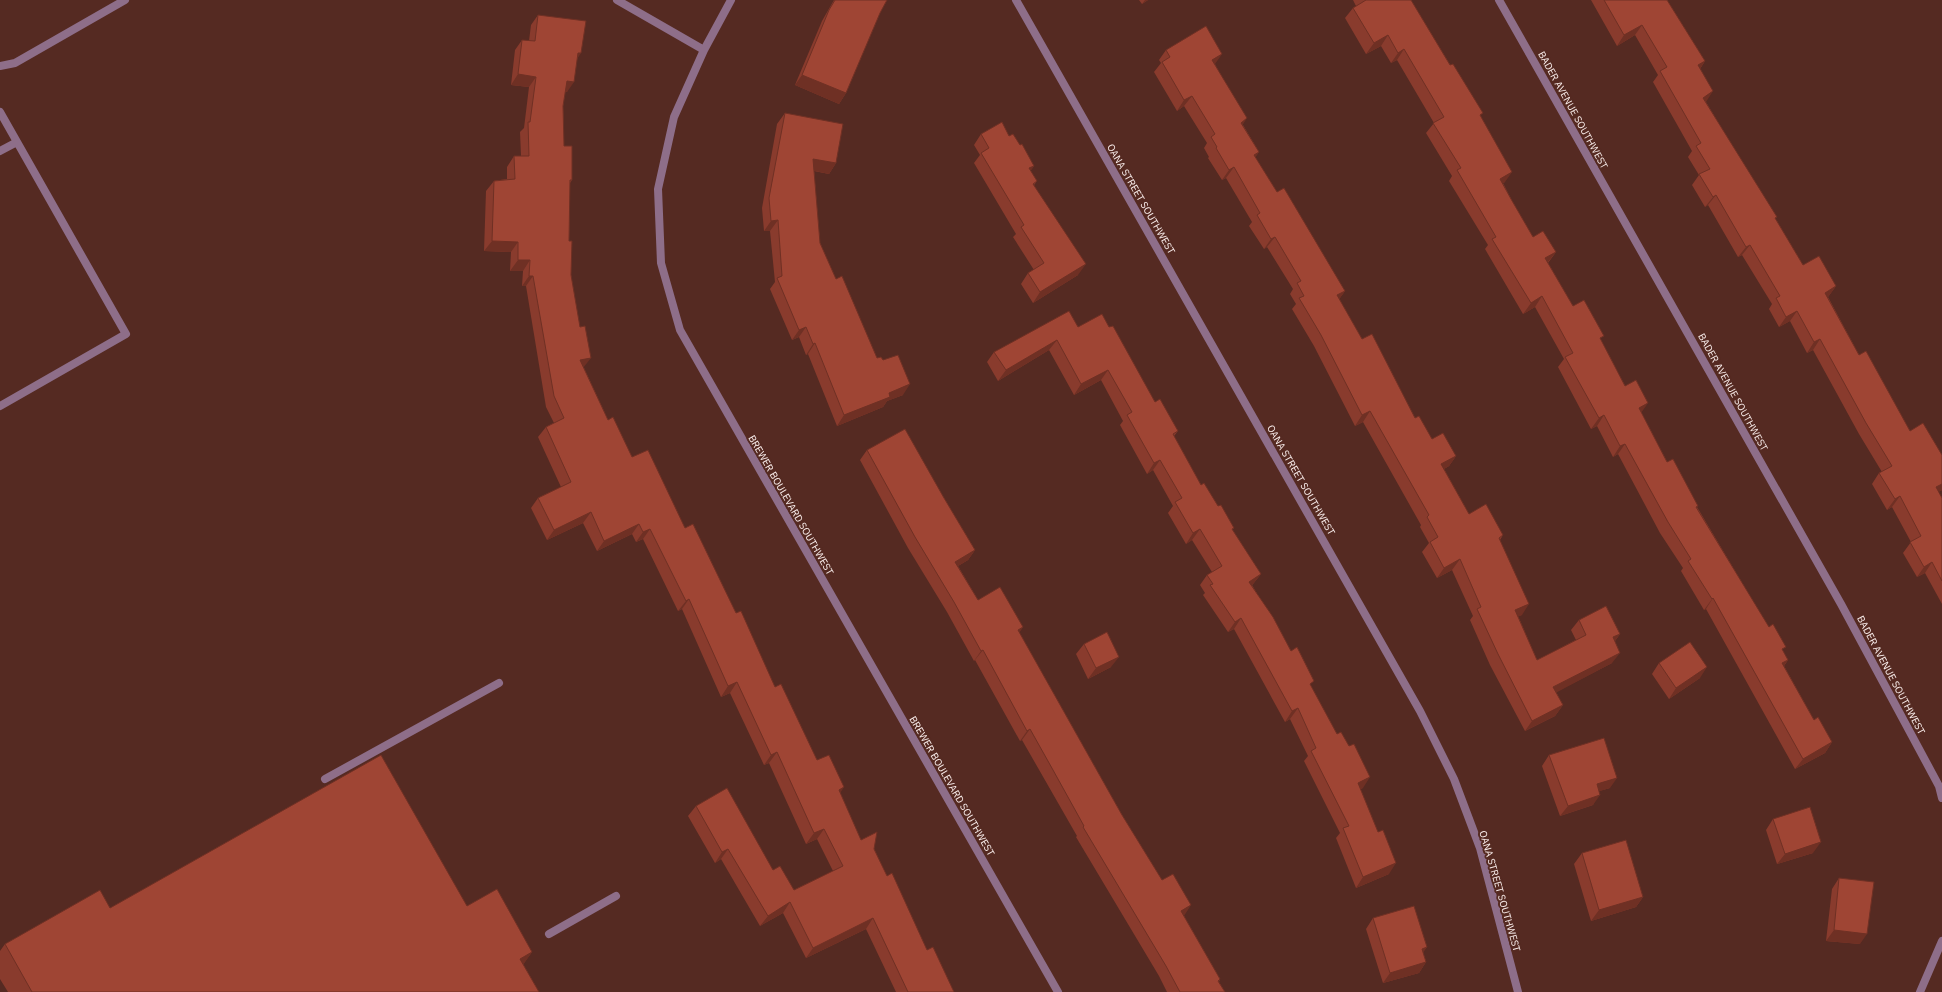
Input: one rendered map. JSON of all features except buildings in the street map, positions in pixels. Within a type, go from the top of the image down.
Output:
[{"type":"street","points":[[0,66],[16,63],[125,0]]},
{"type":"street","points":[[617,0],[704,50]]},
{"type":"street","name":"BREWER BOULEVARD SOUTHWEST","points":[[731,0],[704,50],[674,117],[658,189],[661,263],[680,330],[1058,992]]},
{"type":"street","name":"OANA STREET SOUTHWEST","points":[[1016,0],[1420,711],[1454,779],[1480,848],[1518,992]]},
{"type":"street","name":"BADER AVENUE SOUTHWEST","points":[[1499,0],[1841,604],[1939,786],[1942,798]]},
{"type":"street","points":[[0,112],[126,334],[0,406]]},
{"type":"street","points":[[0,151],[17,142]]},
{"type":"street","points":[[325,779],[499,683]]},
{"type":"street","points":[[549,934],[616,896]]},
{"type":"street","points":[[1920,992],[1942,941]]}]
